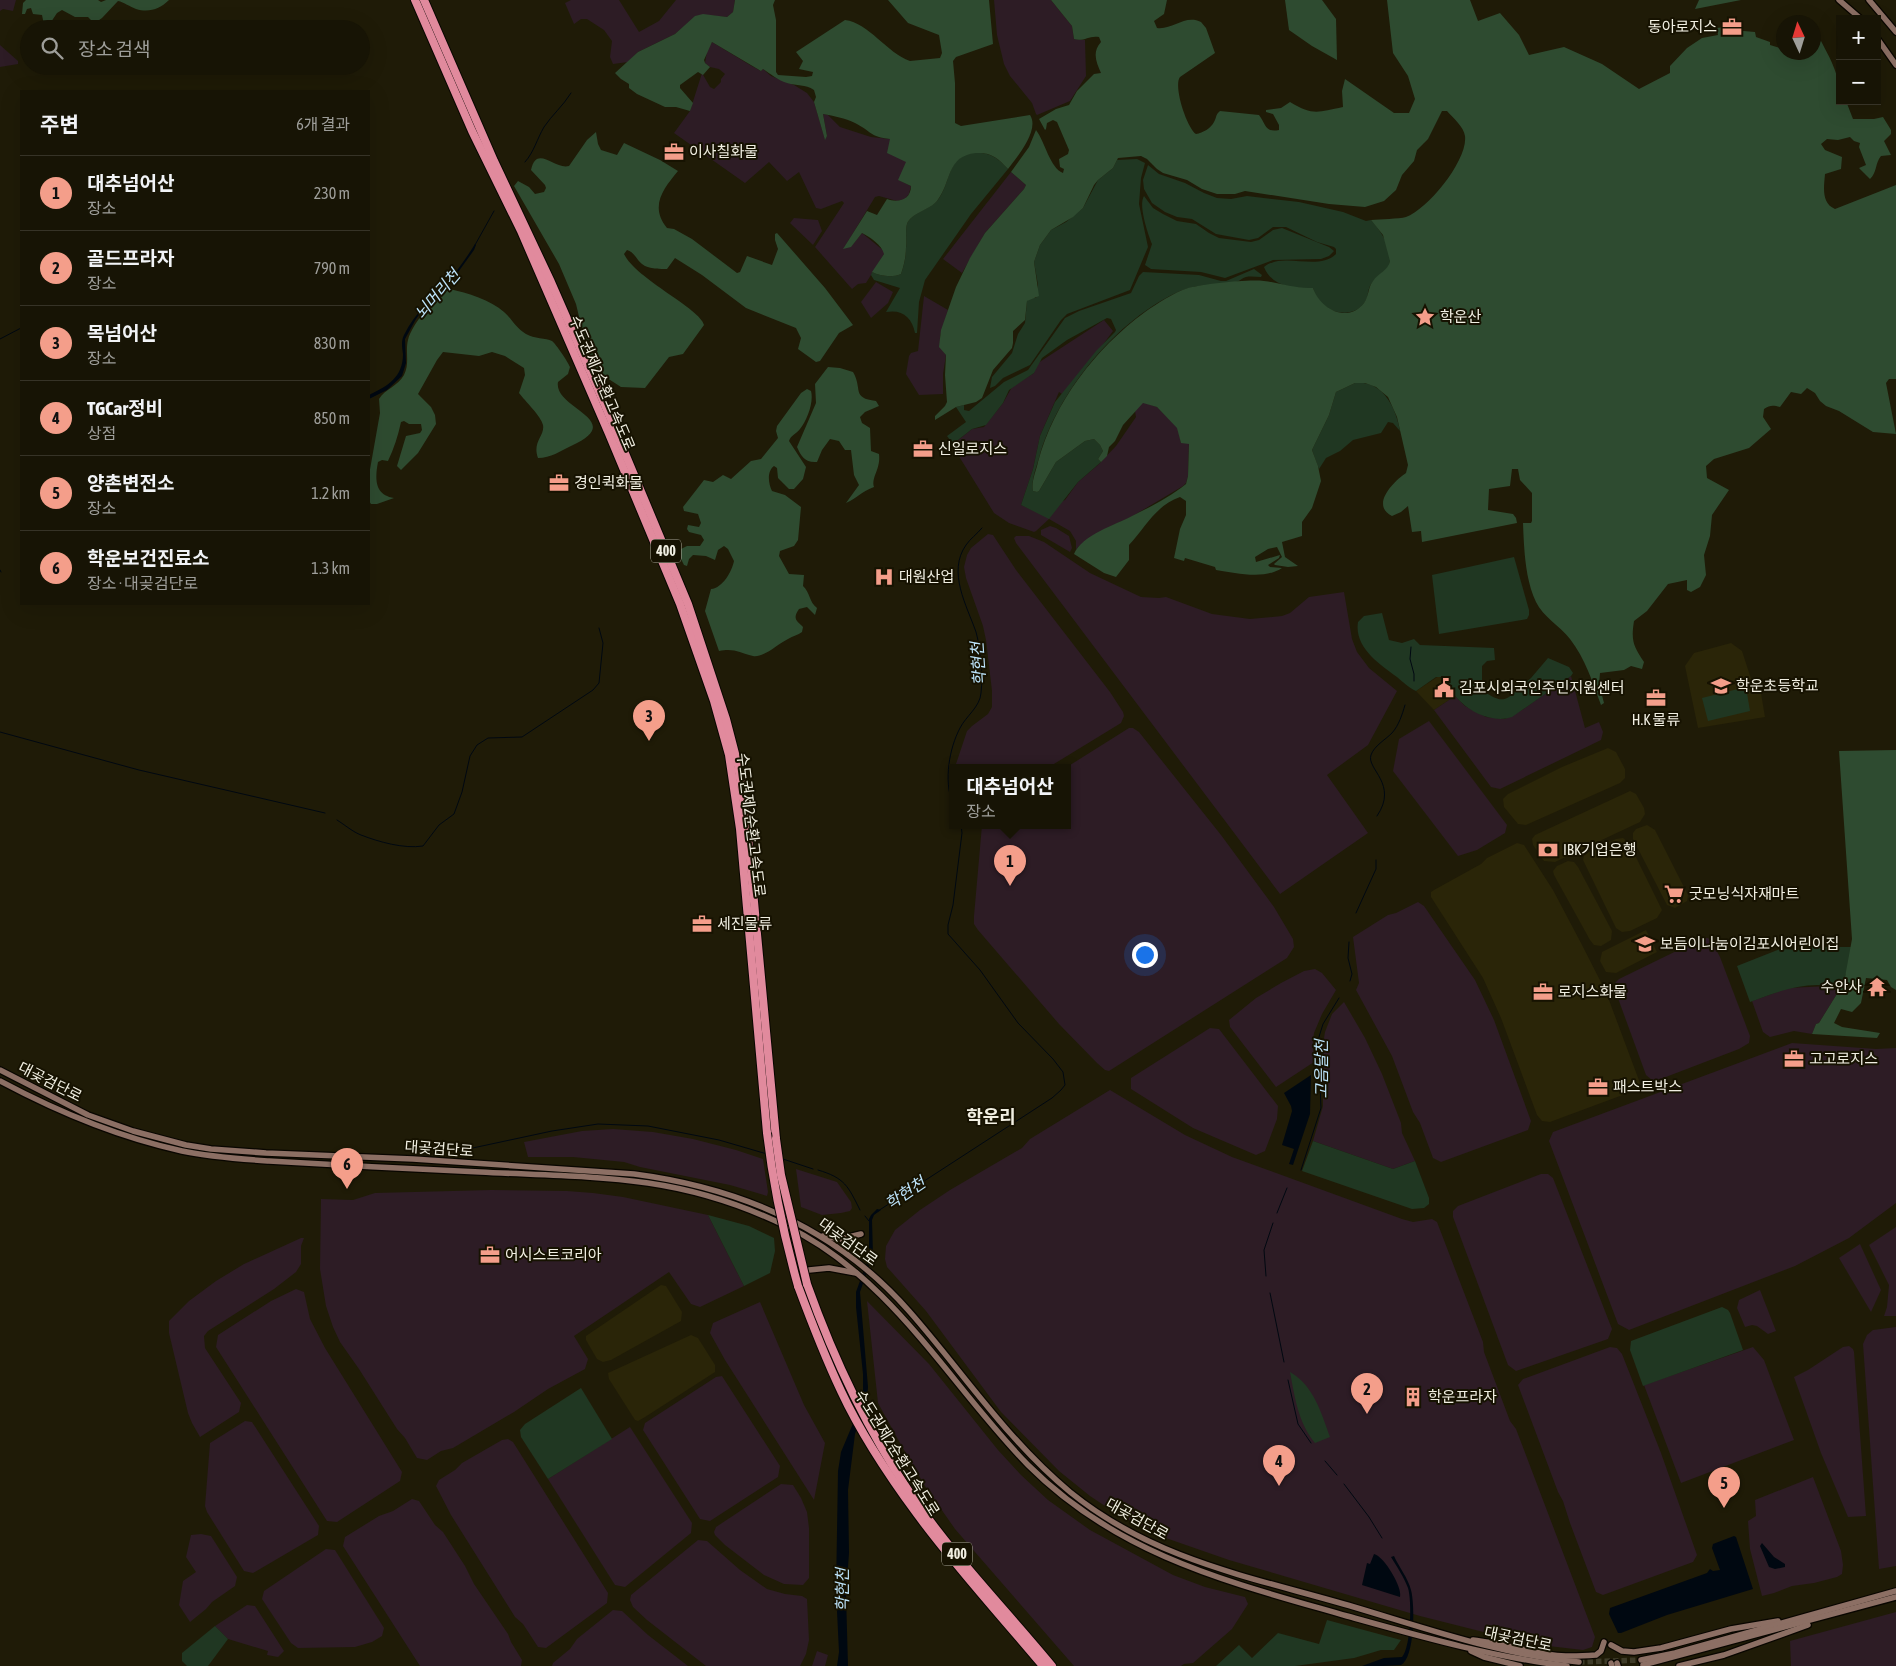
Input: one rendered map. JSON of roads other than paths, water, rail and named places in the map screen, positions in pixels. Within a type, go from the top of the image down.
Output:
[{"type":"highway","name":"수도권제2순환고속도로","points":[[415,0],[468,123],[521,231],[610,434],[680,604],[714,701],[729,755],[740,829],[767,1133],[771,1165],[790,1255],[870,1436],[926,1514],[1052,1666]]},
{"type":"highway","name":"수도권제2순환고속도로","points":[[424,0],[494,161],[551,282],[604,403],[688,604],[726,719],[738,765],[747,826],[781,1175],[802,1284],[815,1332],[842,1393],[918,1514],[1044,1666]]},
{"type":"main road","points":[[1839,0],[1856,15]]},
{"type":"main road","points":[[1869,0],[1896,32]]},
{"type":"main road","points":[[1881,44],[1896,65]]},
{"type":"main road","name":"대곶검단로","points":[[0,1070],[88,1116],[133,1131],[186,1145],[266,1153],[588,1170],[666,1178],[754,1202],[776,1211],[816,1234],[872,1274],[908,1310],[1032,1458],[1072,1493],[1106,1518],[1143,1539],[1201,1564],[1453,1638],[1512,1652],[1579,1662]]},
{"type":"main road","name":"대곶검단로","points":[[0,1081],[46,1104],[135,1140],[212,1156],[400,1169],[612,1179],[670,1186],[726,1201],[757,1212],[820,1244],[869,1284],[915,1330],[993,1426],[1032,1468],[1060,1493],[1108,1527],[1148,1550],[1196,1571],[1400,1631],[1522,1661],[1567,1666]]},
{"type":"main road","points":[[816,1234],[836,1239],[861,1234]]},
{"type":"main road","points":[[809,1270],[830,1268],[854,1272]]},
{"type":"main road","points":[[1642,1663],[1896,1591]]},
{"type":"main road","points":[[1642,1663],[1896,1597]]},
{"type":"main road","points":[[1679,1666],[1724,1655],[1855,1608]]},
{"type":"main road","points":[[1611,1645],[1622,1651],[1634,1652],[1661,1648],[1731,1629],[1812,1614]]},
{"type":"main road","points":[[1453,1638],[1491,1642],[1554,1655],[1596,1655],[1604,1642]]},
{"type":"main road","points":[[1455,1644],[1484,1657],[1520,1666]]},
{"type":"water","points":[[475,244],[474,250],[451,282],[424,308],[416,319],[405,339],[406,363],[402,376],[387,390],[370,398],[370,394],[388,384],[397,375],[402,362],[402,340],[408,327],[424,306],[466,259]]},
{"type":"water","points":[[1311,1075],[1310,1114],[1293,1165],[1289,1164],[1294,1149],[1282,1145],[1292,1111],[1284,1093]]},
{"type":"water","points":[[877,1209],[881,1210],[874,1215],[872,1220],[873,1255],[860,1292],[868,1387],[867,1401],[855,1434],[848,1490],[849,1553],[846,1595],[848,1666],[837,1666],[839,1652],[836,1591],[838,1471],[841,1452],[857,1414],[863,1393],[856,1292],[869,1256],[869,1219]]},
{"type":"water","points":[[1734,1536],[1736,1537],[1753,1589],[1667,1615],[1618,1633],[1609,1614],[1610,1608],[1707,1573],[1710,1569],[1713,1571],[1720,1570],[1712,1548],[1713,1544]]},
{"type":"water","points":[[1762,1543],[1774,1557],[1785,1564],[1785,1567],[1775,1569],[1769,1567],[1760,1546]]},
{"type":"water","points":[[1374,1554],[1383,1560],[1392,1573],[1399,1587],[1400,1597],[1362,1585],[1367,1563],[1370,1564]]},
{"type":"water","points":[[1394,1556],[1411,1590],[1413,1630],[1409,1652],[1406,1660],[1401,1665],[1362,1666],[1384,1658],[1402,1657],[1405,1652],[1410,1624],[1409,1594],[1405,1580],[1391,1557]]},
{"type":"waterway","name":"뇌머리천","points":[[525,162],[544,127],[571,93]]},
{"type":"waterway","name":"뇌머리천","points":[[475,245],[494,211]]},
{"type":"waterway","points":[[0,339],[20,329]]},
{"type":"waterway","name":"학현천","points":[[949,764],[956,736],[978,703],[982,686],[978,639],[958,578],[958,566],[961,555],[969,541],[982,528]]},
{"type":"waterway","points":[[337,820],[358,834],[376,840],[400,846],[423,846],[439,825],[454,814],[462,792],[470,756],[477,745],[488,738],[522,737],[593,690],[599,683],[603,643],[599,628]]},
{"type":"waterway","name":"고음달천","points":[[1411,647],[1410,659],[1414,681]]},
{"type":"waterway","name":"고음달천","points":[[1377,816],[1383,805],[1385,795],[1383,786],[1373,766],[1371,755],[1377,746],[1394,730],[1405,705]]},
{"type":"waterway","points":[[0,732],[139,770],[325,813]]},
{"type":"waterway","name":"학현천","points":[[949,765],[949,788]]},
{"type":"waterway","name":"학현천","points":[[878,1211],[1052,1098],[1065,1085],[1063,1072],[1053,1059],[1018,1023],[980,970],[948,934],[962,829]]},
{"type":"waterway","name":"고음달천","points":[[1356,913],[1376,869],[1376,860]]},
{"type":"waterway","name":"고음달천","points":[[1349,942],[1348,958],[1352,974],[1350,981]]},
{"type":"waterway","name":"고음달천","points":[[1301,1170],[1321,1108],[1318,1040],[1323,1024],[1339,998]]},
{"type":"waterway","points":[[454,1152],[552,1131],[598,1124],[648,1126],[719,1140],[767,1154]]},
{"type":"waterway","points":[[783,1159],[813,1169]]},
{"type":"waterway","points":[[818,1170],[834,1176],[845,1184],[860,1210]]},
{"type":"waterway","name":"고음달천","points":[[1277,1213],[1287,1188]]},
{"type":"waterway","points":[[865,1216],[869,1221]]},
{"type":"waterway","name":"고음달천","points":[[1266,1276],[1264,1250],[1273,1223]]},
{"type":"waterway","name":"고음달천","points":[[1270,1293],[1284,1362]]},
{"type":"waterway","name":"고음달천","points":[[1288,1380],[1298,1424],[1311,1443]]},
{"type":"waterway","name":"고음달천","points":[[1325,1461],[1337,1475]]},
{"type":"waterway","name":"고음달천","points":[[1344,1484],[1382,1538]]},
{"type":"tunnel","points":[[1579,1662],[1641,1660]]},
{"type":"place","name":"동아로지스","points":[[1732,27]]},
{"type":"place","name":"이사칠화물","points":[[674,152]]},
{"type":"place","name":"학운산","points":[[1425,317]]},
{"type":"place","name":"신일로지스","points":[[923,449]]},
{"type":"place","name":"경인퀵화물","points":[[559,483]]},
{"type":"place","name":"대원산업","points":[[884,577]]},
{"type":"place","name":"학운초등학교","points":[[1721,686]]},
{"type":"place","name":"김포시외국인주민지원센터","points":[[1444,688]]},
{"type":"place","name":"H.K 물류","points":[[1656,698]]},
{"type":"place","name":"목넘어산","points":[[649,741]]},
{"type":"place","name":"IBK기업은행","points":[[1548,850]]},
{"type":"place","name":"대추넘어산","points":[[1010,886]]},
{"type":"place","name":"굿모닝식자재마트","points":[[1674,894]]},
{"type":"place","name":"세진물류","points":[[702,924]]},
{"type":"place","name":"보듬이나눔이김포시어린이집","points":[[1645,944]]},
{"type":"place","name":"수안사","points":[[1877,987]]},
{"type":"place","name":"로지스화물","points":[[1543,992]]},
{"type":"place","name":"고고로지스","points":[[1794,1059]]},
{"type":"place","name":"패스트박스","points":[[1598,1087]]},
{"type":"place","name":"학운보건진료소","points":[[347,1189]]},
{"type":"place","name":"어시스트코리아","points":[[490,1255]]},
{"type":"place","name":"학운프라자","points":[[1413,1397]]},
{"type":"place","name":"골드프라자","points":[[1367,1414]]},
{"type":"place","name":"TGCar정비","points":[[1279,1486]]},
{"type":"place","name":"양촌변전소","points":[[1724,1508]]},
{"type":"district","name":"학운리","points":[[991,1117]]}]
